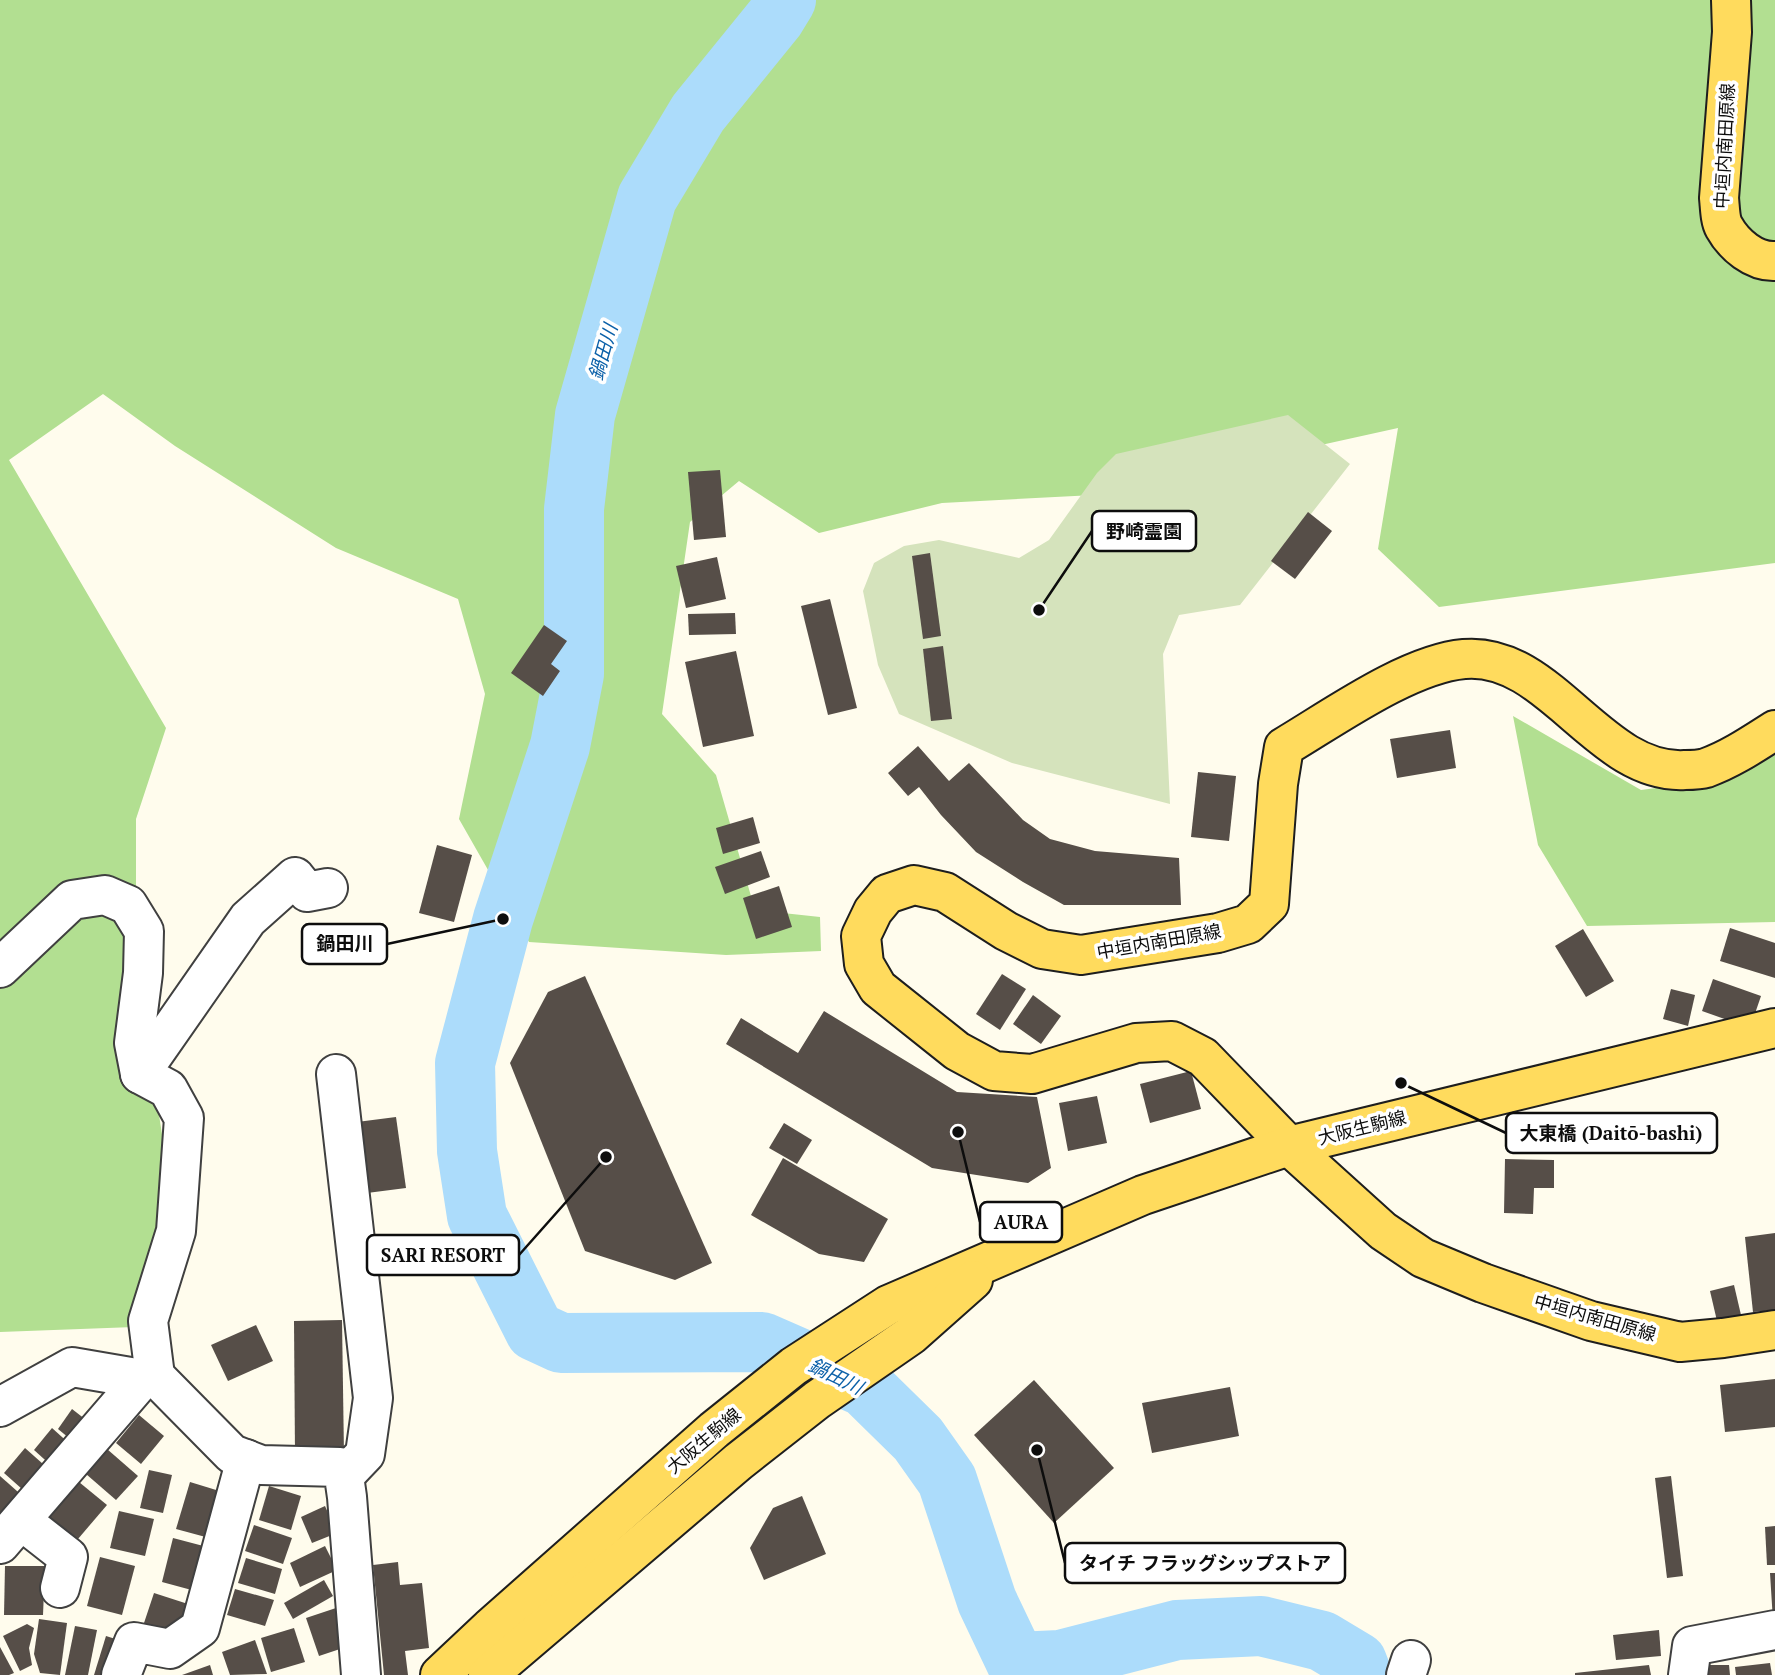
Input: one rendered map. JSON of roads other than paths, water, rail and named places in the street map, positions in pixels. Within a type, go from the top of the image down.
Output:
[{"type":"main road","name":"中垣内南田原線","points":[[1731,0],[1732,32],[1719,198],[1722,225],[1752,257],[1775,261]]},
{"type":"main road","name":"中垣内南田原線","points":[[1775,730],[1738,754],[1703,769],[1670,771],[1629,757],[1532,679],[1503,664],[1465,659],[1404,677],[1284,747],[1276,796],[1269,904],[1248,925],[1218,933],[1081,955],[1042,949],[945,892],[914,885],[887,894],[873,911],[861,936],[864,964],[878,988],[957,1051],[994,1071],[1032,1074],[1136,1043],[1172,1041],[1203,1057],[1289,1146],[1383,1231],[1423,1258],[1483,1283],[1591,1321],[1680,1342],[1775,1330]]},
{"type":"main road","name":"大阪生駒線","points":[[440,1675],[714,1430],[794,1366],[888,1305],[1143,1195],[1289,1146],[1775,1028]]},
{"type":"main road","name":"大阪生駒線","points":[[488,1675],[738,1462],[817,1400],[911,1335],[1002,1256]]},
{"type":"street","points":[[140,1074],[248,919],[295,877],[307,892],[328,888]]},
{"type":"street","points":[[0,968],[72,900],[106,895],[128,905],[144,931],[144,973],[134,1043],[140,1074]]},
{"type":"street","points":[[60,1588],[68,1557],[11,1533],[149,1377],[148,1321],[176,1231],[184,1118],[168,1089],[140,1074]]},
{"type":"street","points":[[336,1074],[373,1398],[365,1454],[344,1476]]},
{"type":"street","points":[[0,1407],[72,1367],[149,1377],[232,1454],[261,1465],[340,1467],[344,1476],[361,1675]]},
{"type":"street","points":[[121,1675],[134,1642],[170,1649],[200,1628],[246,1459]]},
{"type":"street","points":[[1688,1675],[1692,1646],[1775,1630]]},
{"type":"waterway","name":"鍋田川","points":[[786,0],[775,18],[698,113],[647,198],[585,415],[574,509],[574,674],[560,746],[503,919],[465,1063],[467,1151],[477,1216],[535,1331],[561,1343],[762,1342],[865,1387],[918,1439],[947,1480],[987,1601],[1016,1662],[1060,1660],[1177,1630],[1261,1626],[1322,1641],[1357,1662],[1362,1675]]},
{"type":"place","name":"野崎霊園","points":[[1039,610]]},
{"type":"place","name":"鍋田川","points":[[503,919]]},
{"type":"place","name":"大東橋 (Daitō-bashi)","points":[[1401,1083]]},
{"type":"place","name":"AURA","points":[[958,1132]]},
{"type":"place","name":"SARI RESORT","points":[[606,1157]]},
{"type":"place","name":"タイチ フラッグシップストア","points":[[1037,1450]]}]
